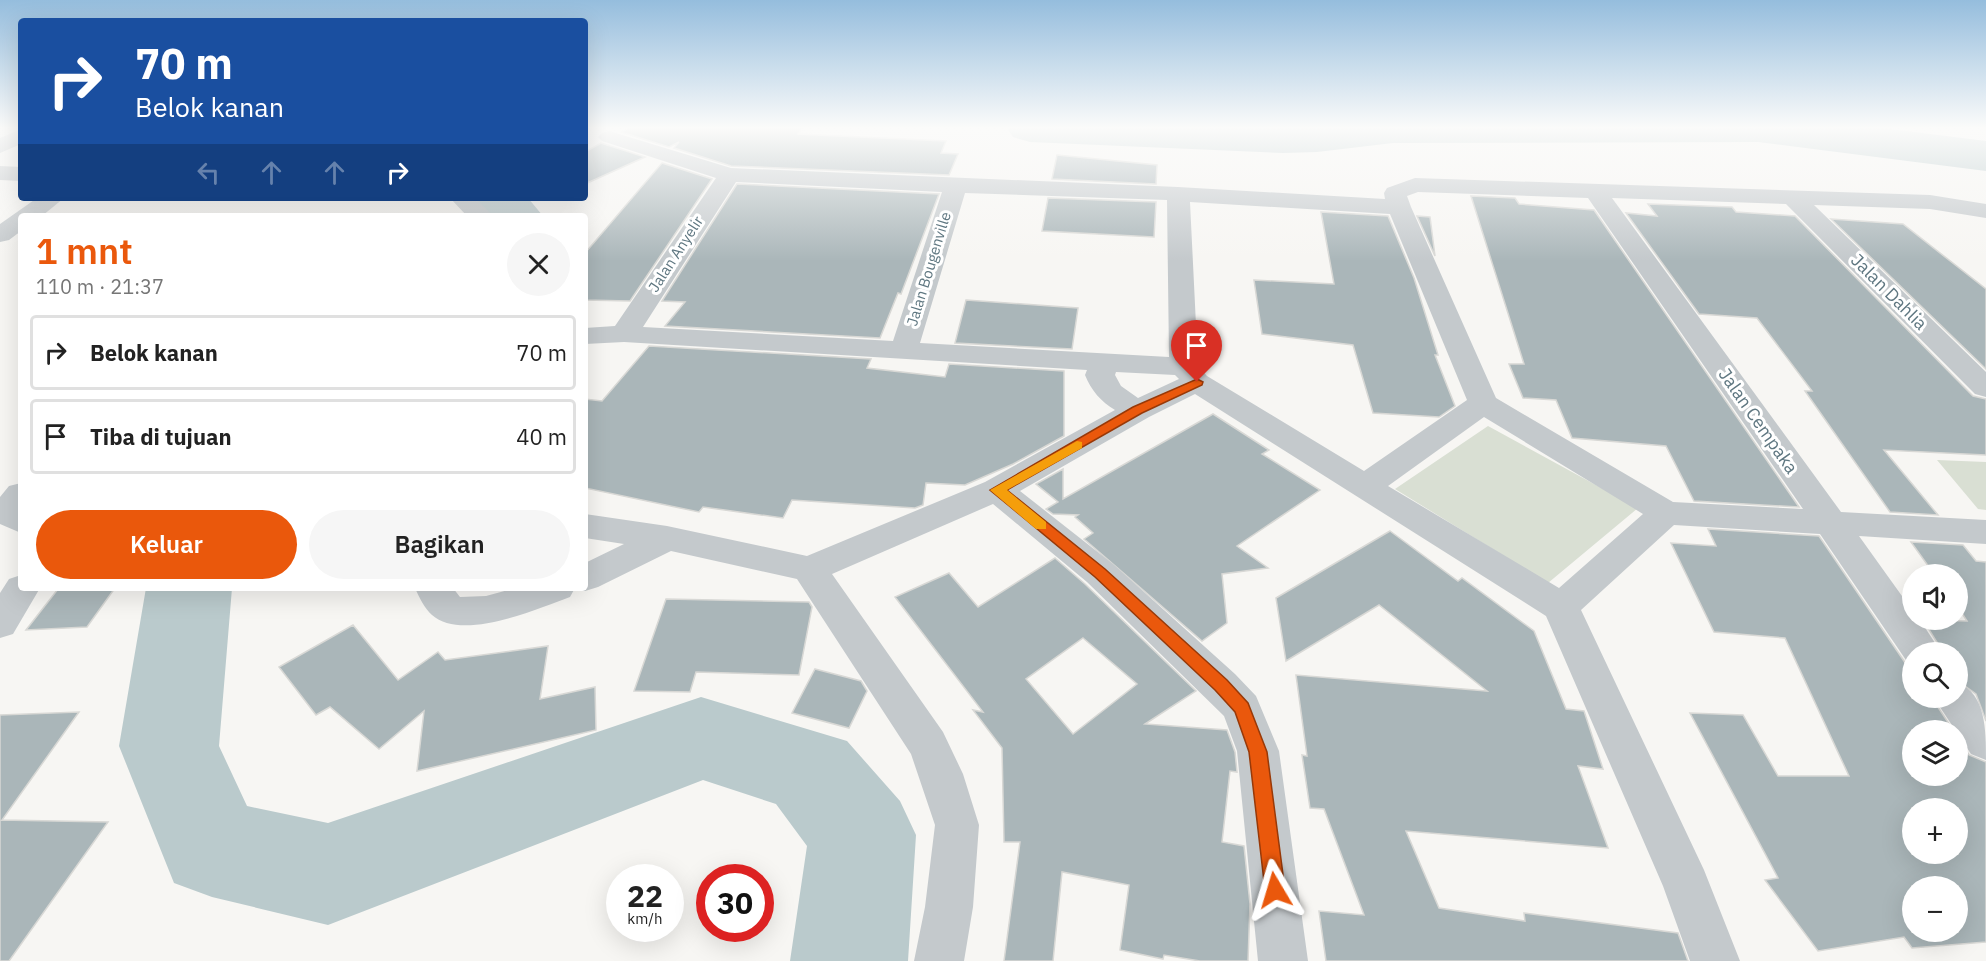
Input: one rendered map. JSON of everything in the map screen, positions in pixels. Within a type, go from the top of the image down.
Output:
[{"type":"street","points":[[0,172],[18,174]]},
{"type":"street","points":[[719,172],[729,175],[955,187],[1178,194],[1399,207]]},
{"type":"street","name":"Jalan Anyelir","points":[[624,334],[729,175]]},
{"type":"street","points":[[1986,211],[1930,202],[1791,196],[1415,185],[1395,193],[1483,404],[1666,513],[1986,532]]},
{"type":"street","name":"Jalan Bougenville","points":[[904,350],[955,187]]},
{"type":"street","name":"Jalan Cempaka","points":[[1594,190],[1916,642]]},
{"type":"street","points":[[1178,194],[1191,375]]},
{"type":"street","name":"Jalan Dahlia","points":[[1791,196],[1986,388]]},
{"type":"street","points":[[30,213],[48,201]]},
{"type":"street","points":[[465,201],[478,213]]},
{"type":"street","points":[[0,234],[18,222]]},
{"type":"street","points":[[588,336],[624,334],[1105,362],[1191,375],[1364,487],[1561,607],[1687,886],[1715,961]]},
{"type":"street","points":[[1105,362],[1100,375],[1105,389],[1119,401],[1138,410]]},
{"type":"street","points":[[588,526],[667,538],[809,569],[997,490],[1138,410],[1191,375]]},
{"type":"street","points":[[1364,487],[1483,404]]},
{"type":"street","points":[[997,490],[1100,573],[1221,685],[1242,708],[1258,752],[1283,961]]},
{"type":"street","points":[[18,497],[15,500],[12,516],[18,519]]},
{"type":"street","points":[[1561,607],[1666,513]]},
{"type":"street","points":[[588,577],[667,538]]},
{"type":"street","points":[[809,569],[928,745],[941,774],[957,825],[949,907],[939,961]]},
{"type":"street","points":[[0,624],[20,591]]},
{"type":"street","points":[[435,591],[447,607],[464,612],[513,603],[548,591]]},
{"type":"street","points":[[1961,708],[1986,742]]},
{"type":"shaded area","points":[[1488,426],[1638,508],[1548,583],[1395,489]]},
{"type":"shaded area","points":[[1937,460],[1986,462],[1986,510],[1978,509]]},
{"type":"building","points":[[588,172],[612,172],[588,183]]},
{"type":"building","points":[[654,172],[690,172],[712,179],[630,301],[588,300],[588,249]]},
{"type":"building","points":[[873,172],[950,172],[949,175]]},
{"type":"building","points":[[1053,172],[1157,172],[1156,184],[1052,179]]},
{"type":"building","points":[[737,184],[939,194],[901,294],[898,293],[880,338],[665,326],[685,302],[662,301]]},
{"type":"building","points":[[1471,196],[1515,198],[1519,204],[1594,210],[1799,507],[1694,501],[1666,446],[1572,438],[1556,400],[1523,398],[1509,364],[1524,364]]},
{"type":"building","points":[[1048,198],[1156,202],[1154,237],[1042,231]]},
{"type":"building","points":[[1648,204],[1732,207],[1736,212],[1795,216],[1973,396],[1986,399],[1986,455],[1884,450],[1938,515],[1890,512],[1805,391],[1812,391],[1757,318],[1699,314],[1626,213],[1657,216]]},
{"type":"building","points":[[1321,212],[1388,216],[1414,278],[1438,355],[1435,355],[1455,406],[1439,417],[1373,413],[1353,345],[1262,334],[1254,280],[1334,284]]},
{"type":"building","points":[[1417,216],[1430,217],[1435,256]]},
{"type":"building","points":[[1831,219],[1903,224],[1986,289],[1986,369]]},
{"type":"building","points":[[966,300],[1078,308],[1072,349],[955,343]]},
{"type":"building","points":[[649,346],[871,359],[867,368],[945,377],[949,364],[1064,371],[1064,436],[1013,464],[965,485],[926,483],[923,505],[915,508],[792,500],[783,518],[703,507],[699,512],[588,489],[588,399],[602,401]]},
{"type":"building","points":[[1213,414],[1269,450],[1262,454],[1320,490],[1237,546],[1268,568],[1222,574],[1227,623],[1202,641],[1084,539],[1093,533],[1075,517],[1078,515],[1053,514],[1046,509],[1058,502],[1036,484],[1063,469],[1063,499]]},
{"type":"building","points":[[1708,529],[1819,536],[1902,658],[1902,708],[1939,708],[1946,720],[1902,720],[1902,786],[1968,786],[1968,753],[1986,762],[1986,942],[1912,948],[1908,942],[1968,942],[1968,876],[1902,876],[1902,937],[1818,951],[1765,880],[1778,878],[1690,713],[1743,715],[1778,776],[1849,776],[1785,638],[1714,632],[1671,543],[1716,546]]},
{"type":"building","points":[[1390,531],[1458,581],[1462,578],[1534,631],[1566,709],[1584,711],[1603,769],[1578,766],[1608,848],[1406,831],[1439,908],[1525,921],[1524,913],[1678,933],[1688,961],[1326,961],[1319,911],[1364,915],[1324,809],[1310,808],[1302,755],[1307,756],[1296,675],[1487,691],[1379,605],[1286,661],[1276,598]]},
{"type":"building","points":[[1911,542],[1963,545],[1976,561],[1986,562],[1986,721],[1976,694],[1968,688],[1968,642],[1937,642],[1929,630],[1968,630],[1968,564],[1927,564]]},
{"type":"building","points":[[1055,558],[1196,691],[1145,724],[1227,730],[1235,752],[1237,772],[1230,771],[1222,842],[1244,846],[1250,904],[1248,961],[1200,961],[1164,955],[1163,959],[1120,950],[1129,885],[1062,872],[1053,961],[1004,961],[1020,842],[1004,842],[1002,748],[973,710],[983,712],[895,597],[949,573],[978,607]],"holes":[[[1083,638],[1137,684],[1073,734],[1026,679]]]},
{"type":"building","points":[[56,591],[113,591],[87,627],[26,630]]},
{"type":"building","points":[[666,599],[809,602],[812,607],[799,675],[696,672],[690,692],[634,691]]},
{"type":"building","points":[[353,625],[398,680],[438,652],[445,660],[548,646],[540,699],[595,687],[596,730],[417,771],[424,711],[379,749],[330,707],[316,715],[279,667]]},
{"type":"building","points":[[815,669],[861,681],[867,691],[849,728],[792,713]]},
{"type":"building","points":[[79,712],[2,820],[108,822],[9,961],[0,961],[0,715]]},
{"type":"waterway","points":[[498,201],[512,213]]},
{"type":"waterway","points":[[189,591],[169,746],[212,848],[328,874],[701,738],[811,772],[862,835],[849,961]]},
{"type":"slow traffic","points":[[1041,526],[997,490],[1077,445]]},
{"type":"route","points":[[1197,382],[1138,410],[997,490],[1100,573],[1221,685],[1242,708],[1258,752],[1275,890]]}]
